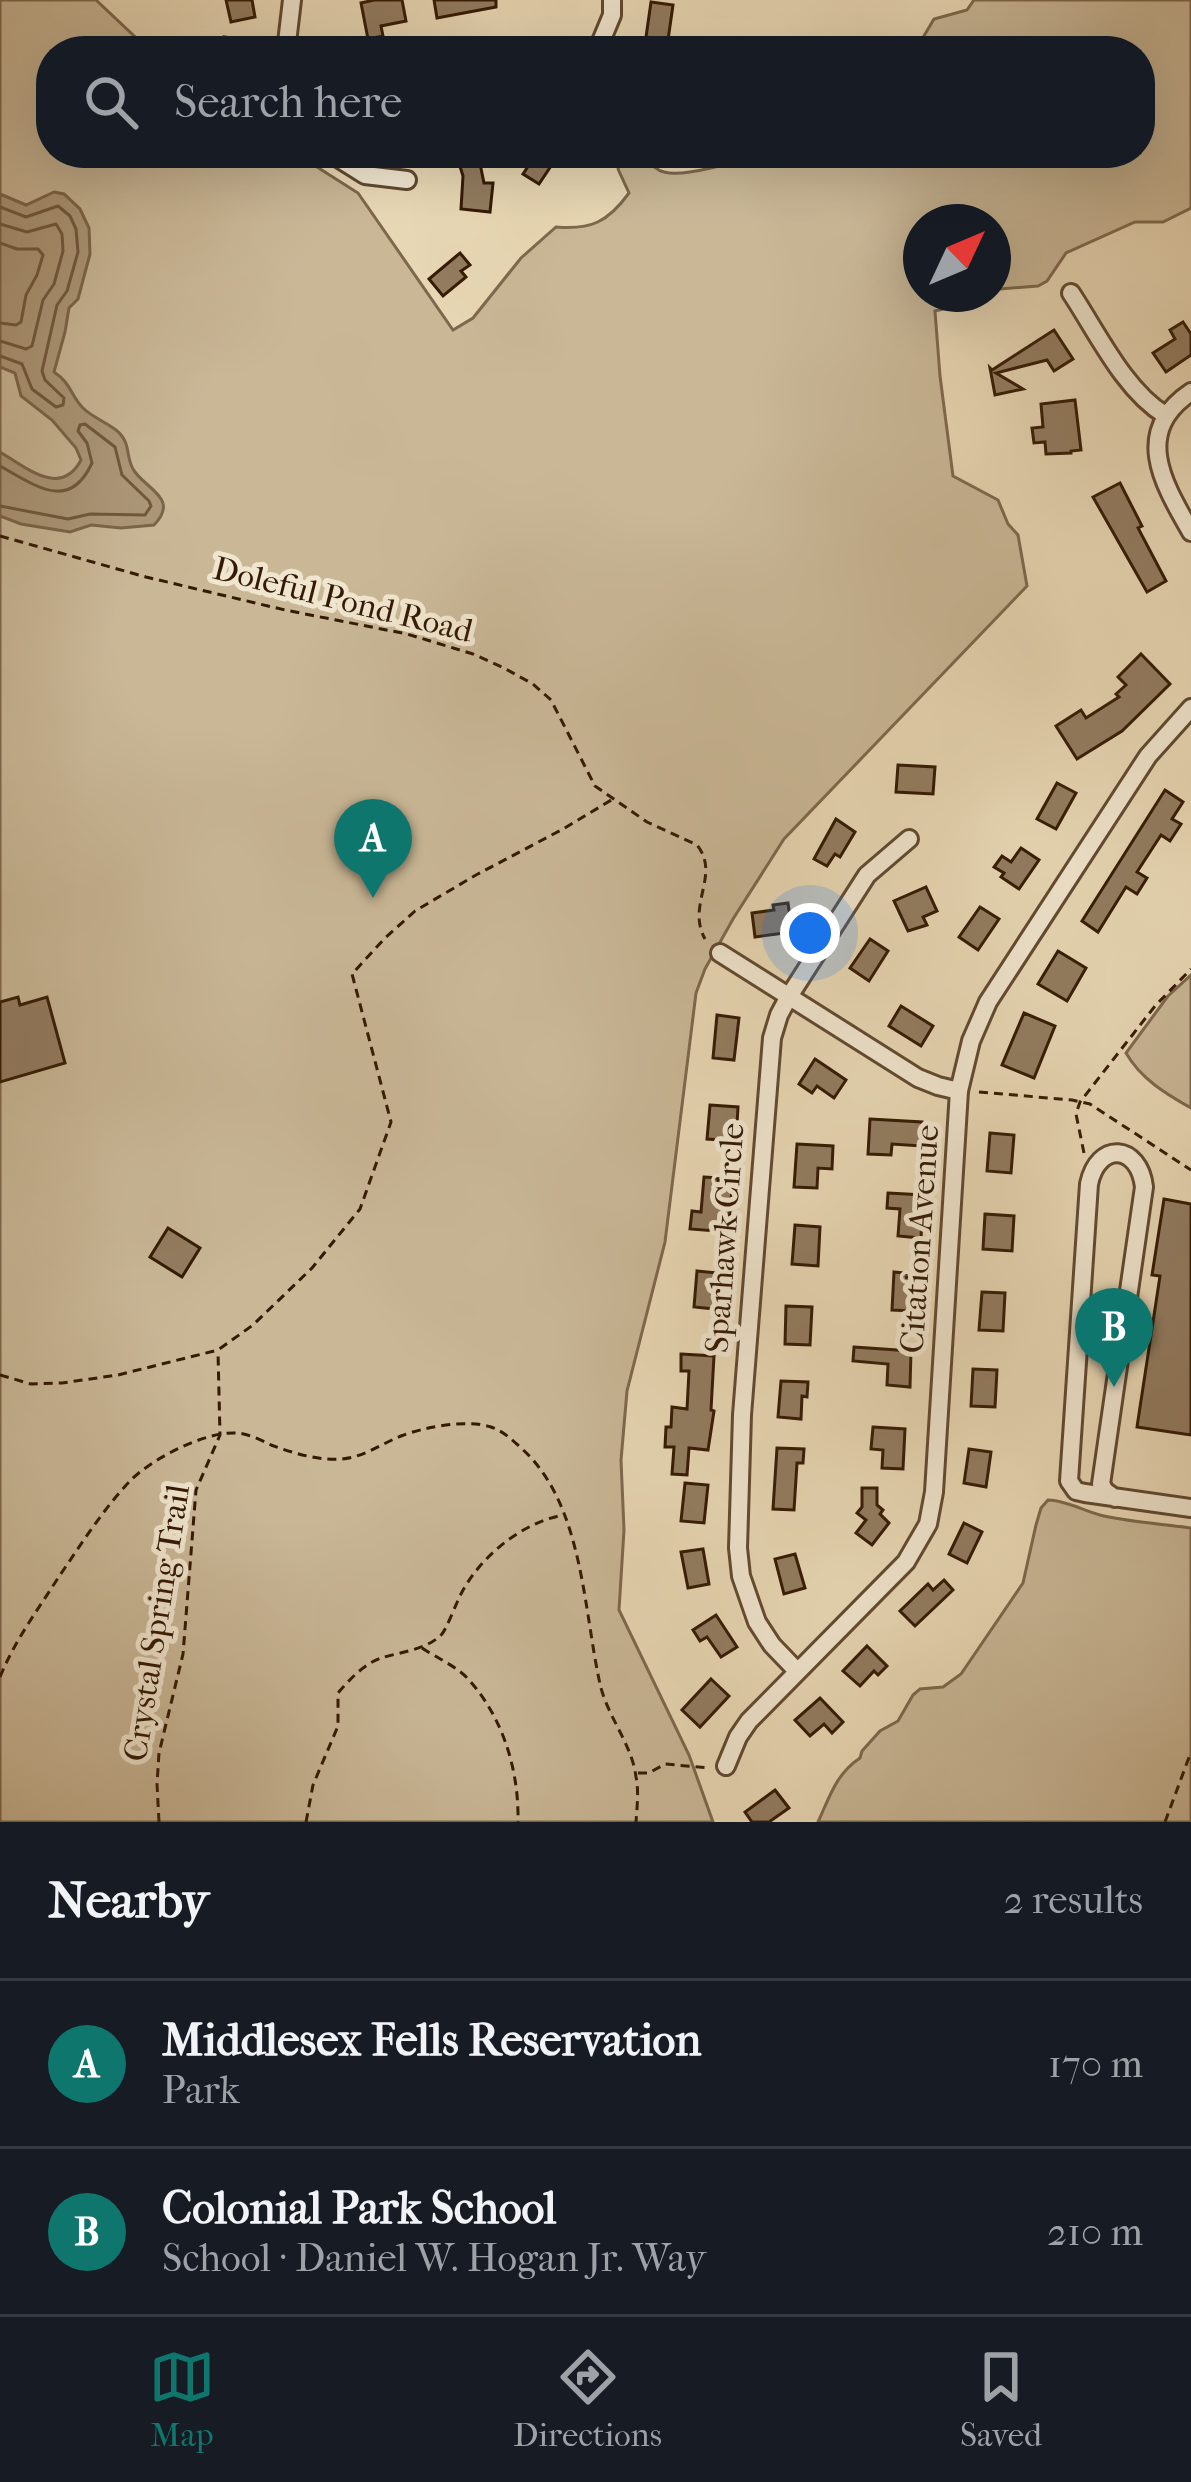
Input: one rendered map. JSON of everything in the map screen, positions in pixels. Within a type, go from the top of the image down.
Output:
[{"type":"street","points":[[288,36],[292,0]]},
{"type":"street","points":[[603,36],[612,0]]},
{"type":"street","points":[[353,168],[364,175],[407,180]]},
{"type":"street","points":[[1071,293],[1129,381],[1165,415]]},
{"type":"street","points":[[1191,392],[1165,415],[1159,432],[1165,483],[1191,532]]},
{"type":"street","name":"Citation Avenue","points":[[726,1766],[749,1721],[906,1562],[928,1523],[934,1492],[959,1090],[970,1041],[988,1002],[1148,756],[1191,708]]},
{"type":"street","name":"Sparhawk Circle","points":[[797,1671],[757,1622],[740,1568],[737,1535],[768,1070],[774,1027],[788,998],[867,875],[909,839]]},
{"type":"street","points":[[720,952],[918,1078],[959,1090]]},
{"type":"street","points":[[1115,1498],[1101,1484],[1143,1178],[1137,1165],[1120,1154],[1104,1156],[1093,1167],[1087,1204],[1068,1477],[1076,1491],[1115,1498],[1191,1508]]},
{"type":"path","name":"Doleful Pond Road","points":[[0,536],[262,605],[407,634],[473,654],[533,684],[550,700],[596,786],[646,822],[697,845],[706,856],[700,932],[720,952]]},
{"type":"path","points":[[0,1375],[31,1384],[62,1383],[145,1370],[218,1350],[253,1325],[312,1268],[360,1209],[391,1122],[352,974],[415,911],[613,799]]},
{"type":"path","points":[[1093,1167],[1080,1142],[1076,1114],[1080,1102],[1155,1006],[1191,969]]},
{"type":"path","points":[[959,1090],[1090,1105],[1191,1170]]},
{"type":"path","points":[[218,1350],[220,1435]]},
{"type":"path","points":[[0,1677],[25,1629],[80,1546],[131,1481],[162,1457],[220,1435],[241,1433],[285,1450],[339,1459],[432,1428],[483,1425],[504,1432],[554,1486],[589,1614],[600,1688],[636,1774],[636,1822]]},
{"type":"path","name":"Crystal Spring Trail","points":[[158,1822],[159,1753],[183,1654],[196,1490],[220,1435]]},
{"type":"path","points":[[306,1822],[313,1785],[338,1726],[338,1693],[377,1659],[420,1647],[442,1634],[481,1565],[540,1520],[564,1514]]},
{"type":"path","points":[[420,1647],[468,1678],[503,1731],[519,1791],[518,1822]]},
{"type":"path","points":[[1165,1822],[1191,1752]]},
{"type":"path","points":[[636,1774],[665,1764],[701,1769],[726,1766]]},
{"type":"shaded area","points":[[0,0],[96,0],[134,36],[36,36],[36,168],[319,168],[358,193],[453,330],[473,318],[521,258],[556,227],[589,225],[614,211],[629,193],[619,168],[683,173],[709,168],[1155,168],[1155,36],[924,36],[934,19],[967,10],[974,0],[1191,0],[1191,208],[1163,222],[1135,222],[1066,253],[1047,281],[1038,286],[1011,288],[1011,204],[903,204],[903,312],[935,312],[953,476],[998,500],[1018,535],[1027,586],[784,839],[733,919],[696,993],[665,1242],[627,1391],[619,1610],[689,1755],[713,1822],[0,1822]]},
{"type":"shaded area","points":[[1191,975],[1191,1108],[1147,1078],[1126,1053],[1168,996]]},
{"type":"shaded area","points":[[1048,1500],[1115,1518],[1191,1528],[1191,1822],[818,1822],[839,1778],[880,1731],[898,1721],[913,1695],[920,1689],[943,1687],[961,1674],[1023,1583],[1041,1508]]},
{"type":"water","points":[[54,192],[64,194],[80,209],[89,228],[90,254],[78,299],[69,308],[54,372],[83,408],[121,435],[132,467],[162,502],[161,516],[154,525],[91,525],[70,532],[0,516],[0,452],[32,472],[54,478],[73,471],[81,460],[52,420],[21,396],[15,373],[0,367],[0,194],[26,205]]},
{"type":"building","points":[[226,0],[252,0],[255,17],[231,22]]},
{"type":"building","points":[[402,0],[406,21],[381,26],[383,36],[367,36],[361,3]]},
{"type":"building","points":[[434,0],[496,0],[496,7],[437,18]]},
{"type":"building","points":[[651,2],[673,5],[669,36],[646,36]]},
{"type":"building","points":[[460,168],[481,168],[484,183],[493,183],[490,212],[461,209]]},
{"type":"building","points":[[527,168],[550,168],[539,184],[523,174]]},
{"type":"building","points":[[460,253],[470,265],[461,271],[466,277],[443,296],[429,279]]},
{"type":"building","points":[[1183,322],[1191,334],[1191,355],[1166,372],[1153,353],[1175,339],[1170,330]]},
{"type":"building","points":[[1054,330],[1073,359],[1054,371],[1047,360],[996,373],[1023,389],[995,395],[990,368]]},
{"type":"building","points":[[1075,400],[1081,450],[1046,454],[1045,442],[1034,443],[1032,428],[1043,427],[1041,404]]},
{"type":"building","points":[[1120,483],[1166,581],[1147,592],[1093,497]]},
{"type":"building","points":[[1141,654],[1170,684],[1122,731],[1077,759],[1056,726],[1081,710],[1086,718],[1119,697],[1116,694],[1126,685],[1118,677]]},
{"type":"building","points":[[898,765],[935,767],[933,794],[896,792]]},
{"type":"building","points":[[1057,783],[1076,793],[1056,829],[1037,819]]},
{"type":"building","points":[[1165,790],[1183,802],[1172,819],[1181,824],[1170,841],[1161,835],[1137,872],[1147,878],[1137,894],[1126,887],[1098,932],[1082,921]]},
{"type":"building","points":[[836,819],[855,832],[840,857],[835,854],[827,866],[814,859]]},
{"type":"building","points":[[1021,848],[1039,860],[1019,889],[994,867],[1002,856],[1011,862]]},
{"type":"building","points":[[926,887],[937,911],[923,917],[927,925],[908,931],[894,901]]},
{"type":"building","points":[[788,903],[792,932],[755,937],[752,913]]},
{"type":"building","points":[[980,907],[999,919],[978,950],[959,937]]},
{"type":"building","points":[[870,939],[888,951],[869,981],[850,968]]},
{"type":"building","points":[[1058,951],[1086,968],[1067,1001],[1038,984]]},
{"type":"building","points":[[18,997],[20,1005],[47,997],[65,1063],[0,1082],[0,1002]]},
{"type":"building","points":[[901,1006],[933,1026],[921,1046],[889,1026]]},
{"type":"building","points":[[1024,1013],[1055,1026],[1034,1078],[1002,1065]]},
{"type":"building","points":[[717,1015],[739,1018],[734,1060],[713,1058]]},
{"type":"building","points":[[815,1059],[846,1080],[834,1098],[817,1086],[812,1093],[799,1084]]},
{"type":"building","points":[[710,1105],[738,1107],[736,1141],[707,1139]]},
{"type":"building","points":[[870,1119],[922,1122],[921,1146],[892,1144],[891,1155],[868,1154]]},
{"type":"building","points":[[990,1133],[1014,1135],[1011,1173],[987,1171]]},
{"type":"building","points":[[797,1144],[833,1146],[832,1169],[818,1168],[817,1188],[794,1187]]},
{"type":"building","points":[[704,1177],[733,1179],[728,1232],[690,1229],[692,1211],[701,1212]]},
{"type":"building","points":[[888,1193],[923,1195],[921,1238],[898,1236],[900,1209],[887,1208]]},
{"type":"building","points":[[1164,1199],[1191,1204],[1191,1435],[1137,1427],[1160,1276],[1152,1275]]},
{"type":"building","points":[[985,1214],[1014,1216],[1012,1251],[983,1249]]},
{"type":"building","points":[[795,1225],[820,1227],[818,1266],[792,1264]]},
{"type":"building","points":[[168,1228],[200,1248],[182,1277],[150,1257]]},
{"type":"building","points":[[697,1271],[718,1273],[715,1309],[694,1307]]},
{"type":"building","points":[[894,1272],[916,1274],[914,1311],[892,1310]]},
{"type":"building","points":[[982,1292],[1005,1293],[1003,1331],[979,1330]]},
{"type":"building","points":[[786,1306],[812,1307],[810,1345],[785,1344]]},
{"type":"building","points":[[854,1347],[911,1351],[910,1387],[887,1385],[888,1364],[853,1361]]},
{"type":"building","points":[[681,1354],[714,1356],[708,1450],[689,1448],[687,1475],[672,1474],[674,1447],[665,1447],[672,1407],[687,1409],[689,1371],[681,1371]]},
{"type":"building","points":[[973,1369],[997,1370],[995,1407],[971,1406]]},
{"type":"building","points":[[781,1381],[808,1382],[801,1419],[778,1417]]},
{"type":"building","points":[[873,1427],[905,1429],[903,1469],[882,1468],[883,1450],[871,1449]]},
{"type":"building","points":[[777,1448],[804,1449],[803,1463],[797,1463],[794,1510],[773,1509]]},
{"type":"building","points":[[969,1449],[991,1452],[986,1487],[964,1483]]},
{"type":"building","points":[[685,1483],[708,1485],[704,1523],[681,1521]]},
{"type":"building","points":[[862,1488],[877,1488],[880,1514],[889,1523],[872,1545],[856,1533],[866,1520],[857,1513],[862,1507]]},
{"type":"building","points":[[964,1523],[982,1532],[967,1563],[949,1554]]},
{"type":"building","points":[[703,1549],[709,1584],[688,1588],[681,1552]]},
{"type":"building","points":[[795,1554],[805,1588],[784,1594],[775,1559]]},
{"type":"building","points":[[944,1580],[953,1590],[915,1626],[900,1611],[928,1584],[933,1590]]},
{"type":"building","points":[[716,1615],[737,1647],[721,1657],[707,1637],[700,1641],[693,1630]]},
{"type":"building","points":[[867,1646],[887,1666],[878,1675],[874,1671],[860,1686],[843,1671]]},
{"type":"building","points":[[711,1679],[729,1696],[700,1727],[682,1710]]},
{"type":"building","points":[[820,1698],[843,1722],[832,1733],[824,1724],[810,1736],[795,1720]]},
{"type":"building","points":[[775,1790],[789,1808],[769,1822],[752,1822],[745,1812]]},
{"type":"place","name":"Middlesex Fells Reservation","points":[[373,898]]},
{"type":"place","name":"Colonial Park School","points":[[1114,1387]]}]
